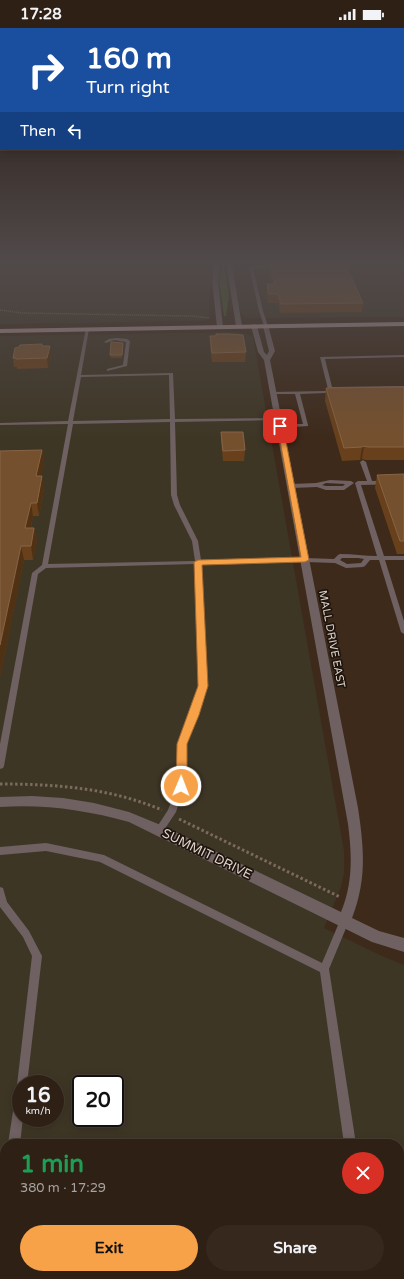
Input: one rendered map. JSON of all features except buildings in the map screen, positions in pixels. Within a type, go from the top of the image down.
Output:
[{"type":"main road","points":[[0,330],[404,324]]},
{"type":"street","points":[[219,321],[220,327]]},
{"type":"street","points":[[238,321],[239,326]]},
{"type":"street","name":"MALL DRIVE EAST","points":[[254,326],[261,352],[267,360],[292,486],[359,850],[358,877],[352,903],[344,921]]},
{"type":"street","name":"MALL DRIVE EAST","points":[[266,326],[272,351],[267,360]]},
{"type":"street","name":"SUMMIT DRIVE","points":[[0,802],[26,800],[93,809],[126,816],[159,830],[377,937],[404,945]]},
{"type":"lane","points":[[264,321],[266,326]]},
{"type":"lane","points":[[45,566],[87,329]]},
{"type":"lane","points":[[106,342],[114,340],[128,341],[126,366],[109,370]]},
{"type":"lane","points":[[330,388],[322,358],[404,356]]},
{"type":"lane","points":[[79,376],[171,374],[174,495],[177,505],[195,541],[198,562],[203,686],[194,715],[182,744],[181,786],[172,812],[159,830]]},
{"type":"lane","points":[[330,388],[404,387]]},
{"type":"lane","points":[[273,393],[325,392],[331,390],[330,388]]},
{"type":"lane","points":[[0,424],[173,421],[279,422],[306,425],[297,392]]},
{"type":"lane","points":[[363,462],[370,483]]},
{"type":"lane","points":[[292,486],[317,485],[326,488],[344,488],[349,483],[404,482]]},
{"type":"lane","points":[[358,483],[404,632]]},
{"type":"lane","points":[[336,561],[340,556],[404,558]]},
{"type":"lane","points":[[0,766],[35,573],[45,566],[305,560],[336,561],[346,566],[363,565],[368,558]]},
{"type":"lane","points":[[0,851],[46,847],[101,858],[324,969]]},
{"type":"lane","points":[[0,891],[3,904],[26,934],[37,956],[23,1075]]},
{"type":"lane","points":[[344,921],[324,969],[349,1139]]},
{"type":"lane","points":[[15,1139],[16,1127]]},
{"type":"shaded area","points":[[0,321],[176,321],[0,324]]},
{"type":"shaded area","points":[[236,332],[248,334],[253,337],[344,851],[344,873],[341,887],[324,928],[404,965],[404,1139],[0,1139],[0,336]]},
{"type":"route","points":[[181,786],[182,744],[194,715],[203,686],[198,562],[305,560],[280,426]]}]
